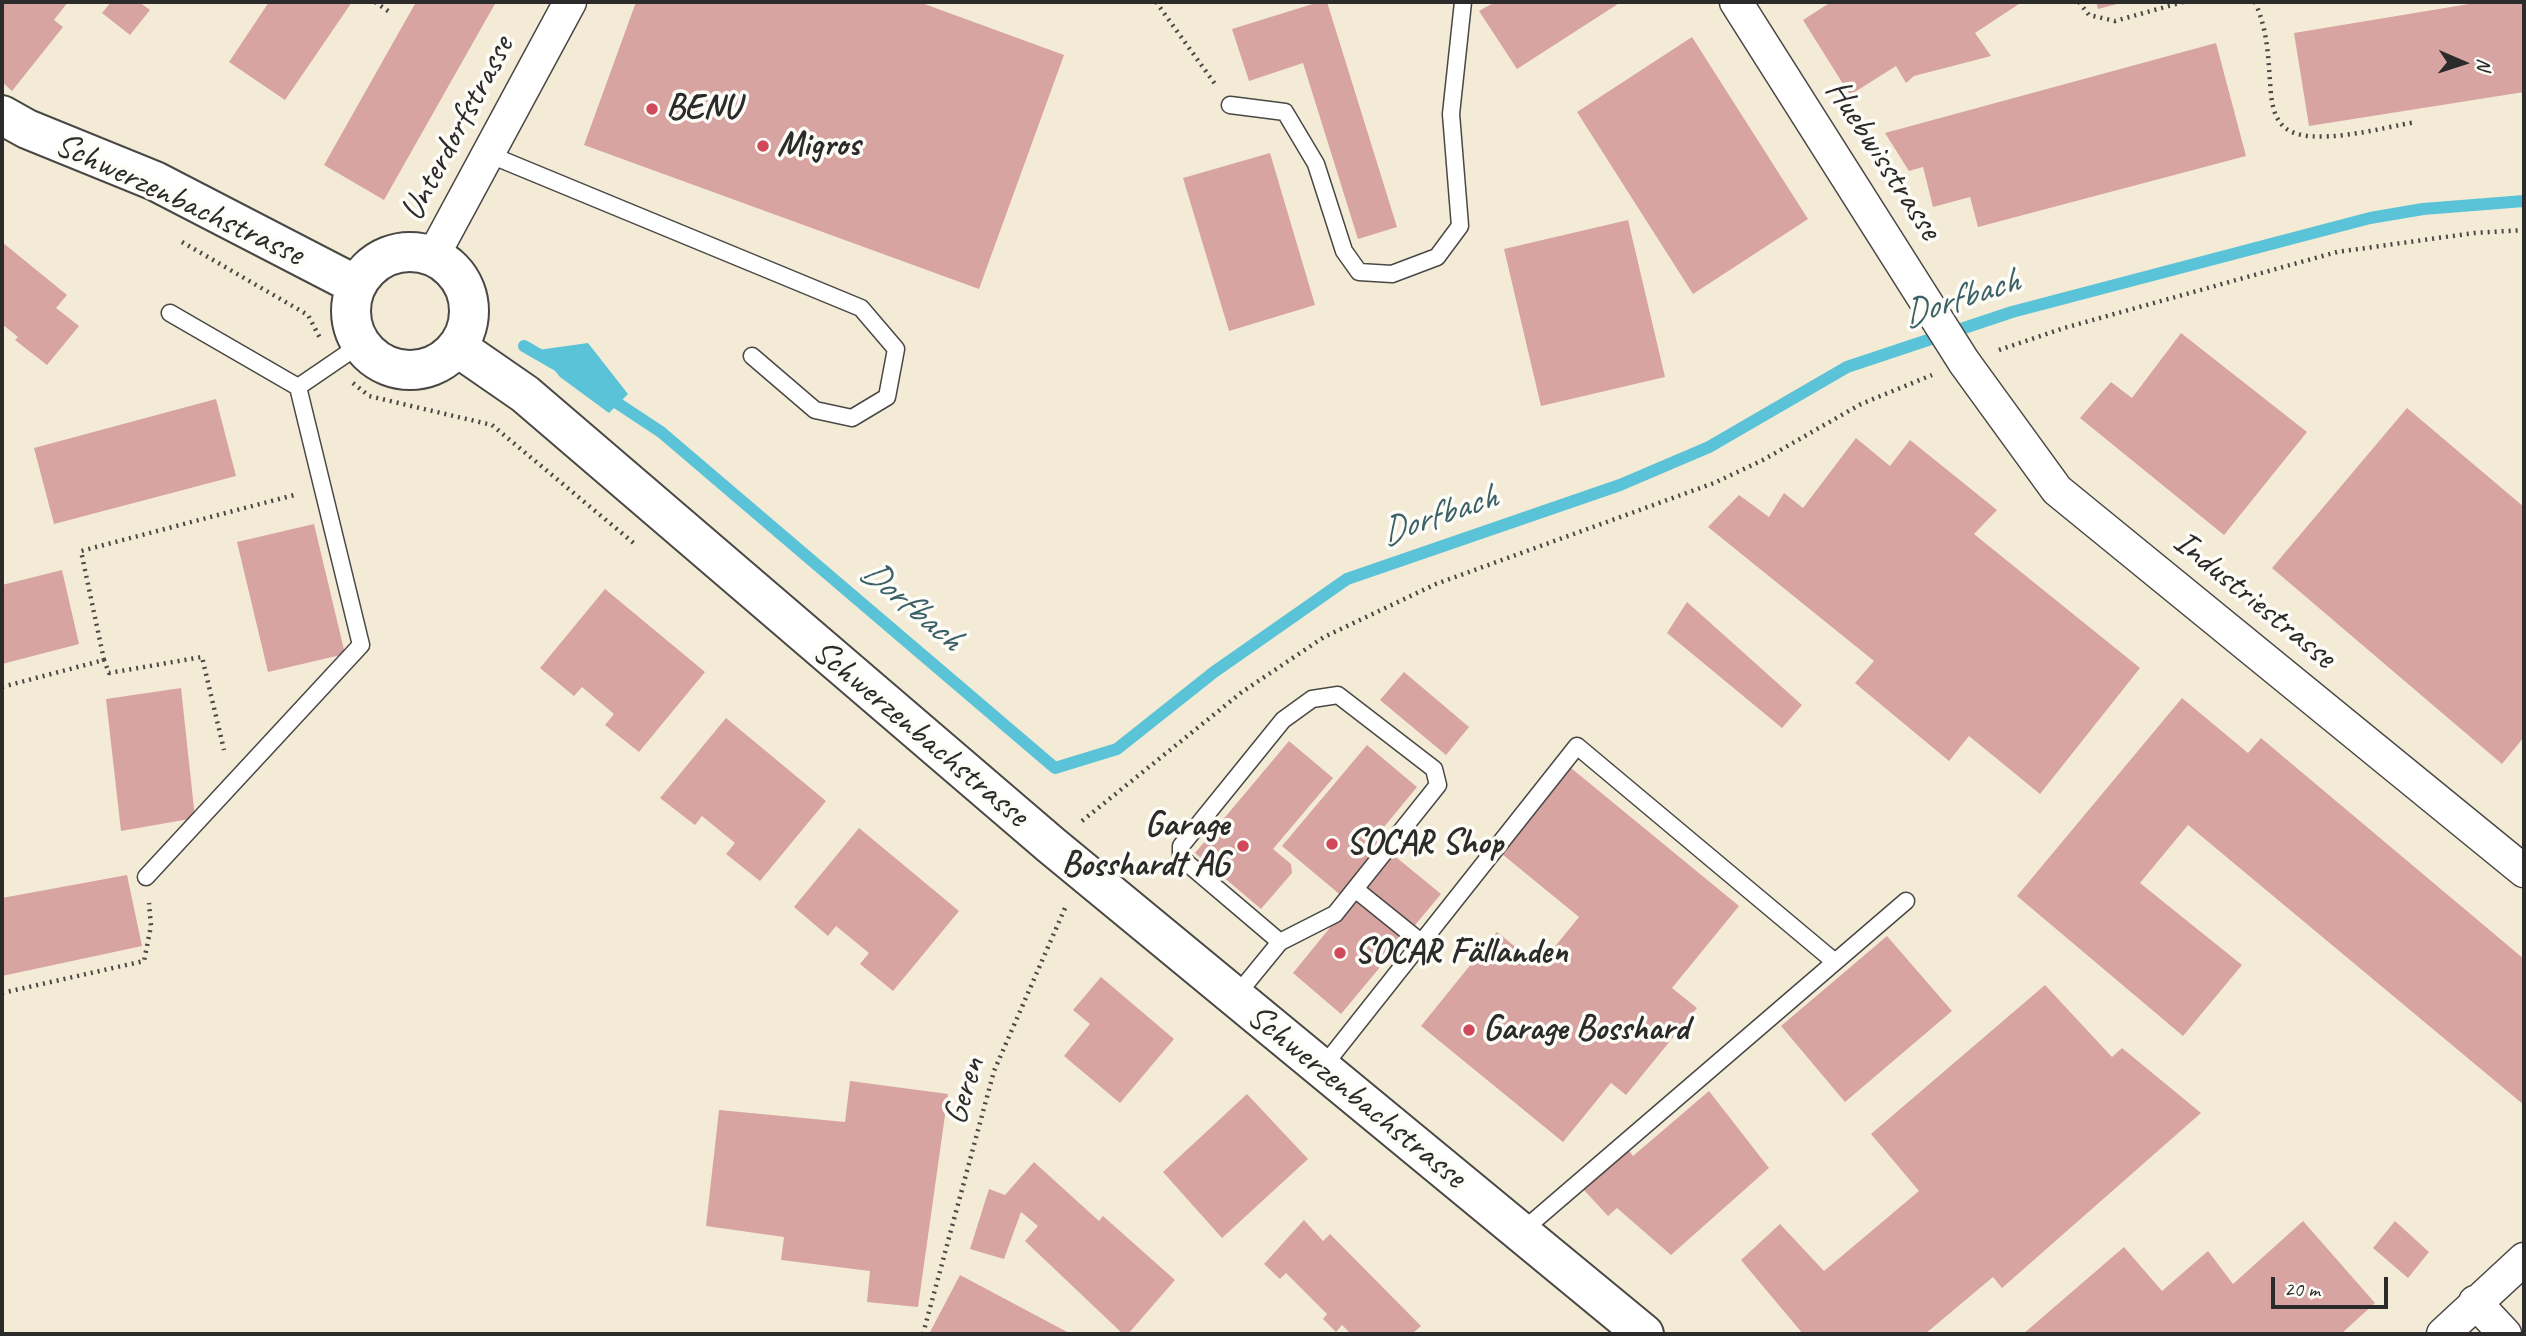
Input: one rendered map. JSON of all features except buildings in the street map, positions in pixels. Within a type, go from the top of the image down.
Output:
[{"type":"main road","name":"Schwerzenbachstrasse","points":[[2,115],[27,129],[155,181],[356,285]]},
{"type":"main road","points":[[416,251],[433,256],[451,267],[464,285],[470,306],[468,327],[457,347],[440,362],[419,369],[397,369],[376,360],[347,353],[356,285],[381,258],[398,252],[416,251]]},
{"type":"main road","name":"Schwerzenbachstrasse","points":[[457,347],[525,394],[1051,845],[1644,1334]]},
{"type":"street","name":"Unterdorfstrasse","points":[[433,256],[570,2]]},
{"type":"street","name":"Huebwisstrasse","points":[[1739,3],[1923,292],[1964,362]]},
{"type":"street","name":"Industriestrasse","points":[[1964,362],[2057,490],[2524,871]]},
{"type":"street","points":[[2442,1334],[2524,1259]]},
{"type":"street","points":[[2475,1302],[2505,1334]]},
{"type":"lane","points":[[1230,105],[1285,112],[1316,164],[1343,251],[1359,272],[1392,274],[1437,257],[1460,226],[1451,114],[1463,2]]},
{"type":"lane","points":[[488,154],[861,308],[896,349],[887,397],[852,418],[815,410],[752,356]]},
{"type":"lane","points":[[146,877],[361,645],[298,387],[170,313]]},
{"type":"lane","points":[[298,387],[347,353]]},
{"type":"lane","points":[[1235,997],[1280,942],[1325,922],[1434,793],[1438,778],[1434,769],[1352,702],[1338,695],[1321,695],[1303,704],[1283,720],[1181,846],[1181,856],[1187,863],[1280,942]]},
{"type":"lane","points":[[1322,1068],[1577,746],[1835,962]]},
{"type":"lane","points":[[1355,889],[1422,943]]},
{"type":"lane","points":[[1521,1232],[1906,901]]},
{"type":"path","points":[[375,2],[391,13]]},
{"type":"path","points":[[1156,2],[1230,105]]},
{"type":"path","points":[[2079,2],[2089,15],[2115,21],[2183,2]]},
{"type":"path","points":[[2255,2],[2269,46],[2274,113],[2282,126],[2296,135],[2319,137],[2416,122]]},
{"type":"path","points":[[1051,845],[1242,692],[1324,637],[1436,584],[1714,483],[1763,460],[1861,404],[1964,362],[2064,328],[2337,252],[2473,233],[2524,230]]},
{"type":"path","points":[[173,235],[308,315],[347,353],[350,381],[369,396],[492,425],[640,549]]},
{"type":"path","points":[[233,784],[202,657],[109,673],[81,551],[321,488]]},
{"type":"path","points":[[2,687],[104,660]]},
{"type":"path","points":[[2,993],[144,961],[151,926],[146,877]]},
{"type":"path","name":"Geren","points":[[923,1334],[994,1071],[1067,903],[1078,911]]},
{"type":"water","points":[[588,343],[628,394],[609,413],[560,377],[538,350]]},
{"type":"waterway","name":"Dorfbach","points":[[605,395],[661,432],[1055,768],[1117,749],[1214,672],[1347,579],[1620,485],[1709,447],[1847,367],[2012,312],[2370,218],[2423,209],[2524,201]]},
{"type":"waterway","name":"Dorfbach","points":[[524,346],[557,365]]},
{"type":"place","name":"BENU","points":[[652,109]]},
{"type":"place","name":"Migros","points":[[763,146]]},
{"type":"place","name":"SOCAR Shop","points":[[1332,844]]},
{"type":"place","name":"Garage Bosshardt AG","points":[[1243,846]]},
{"type":"place","name":"SOCAR Fällanden","points":[[1340,953]]},
{"type":"place","name":"Garage Bosshard","points":[[1469,1030]]}]
